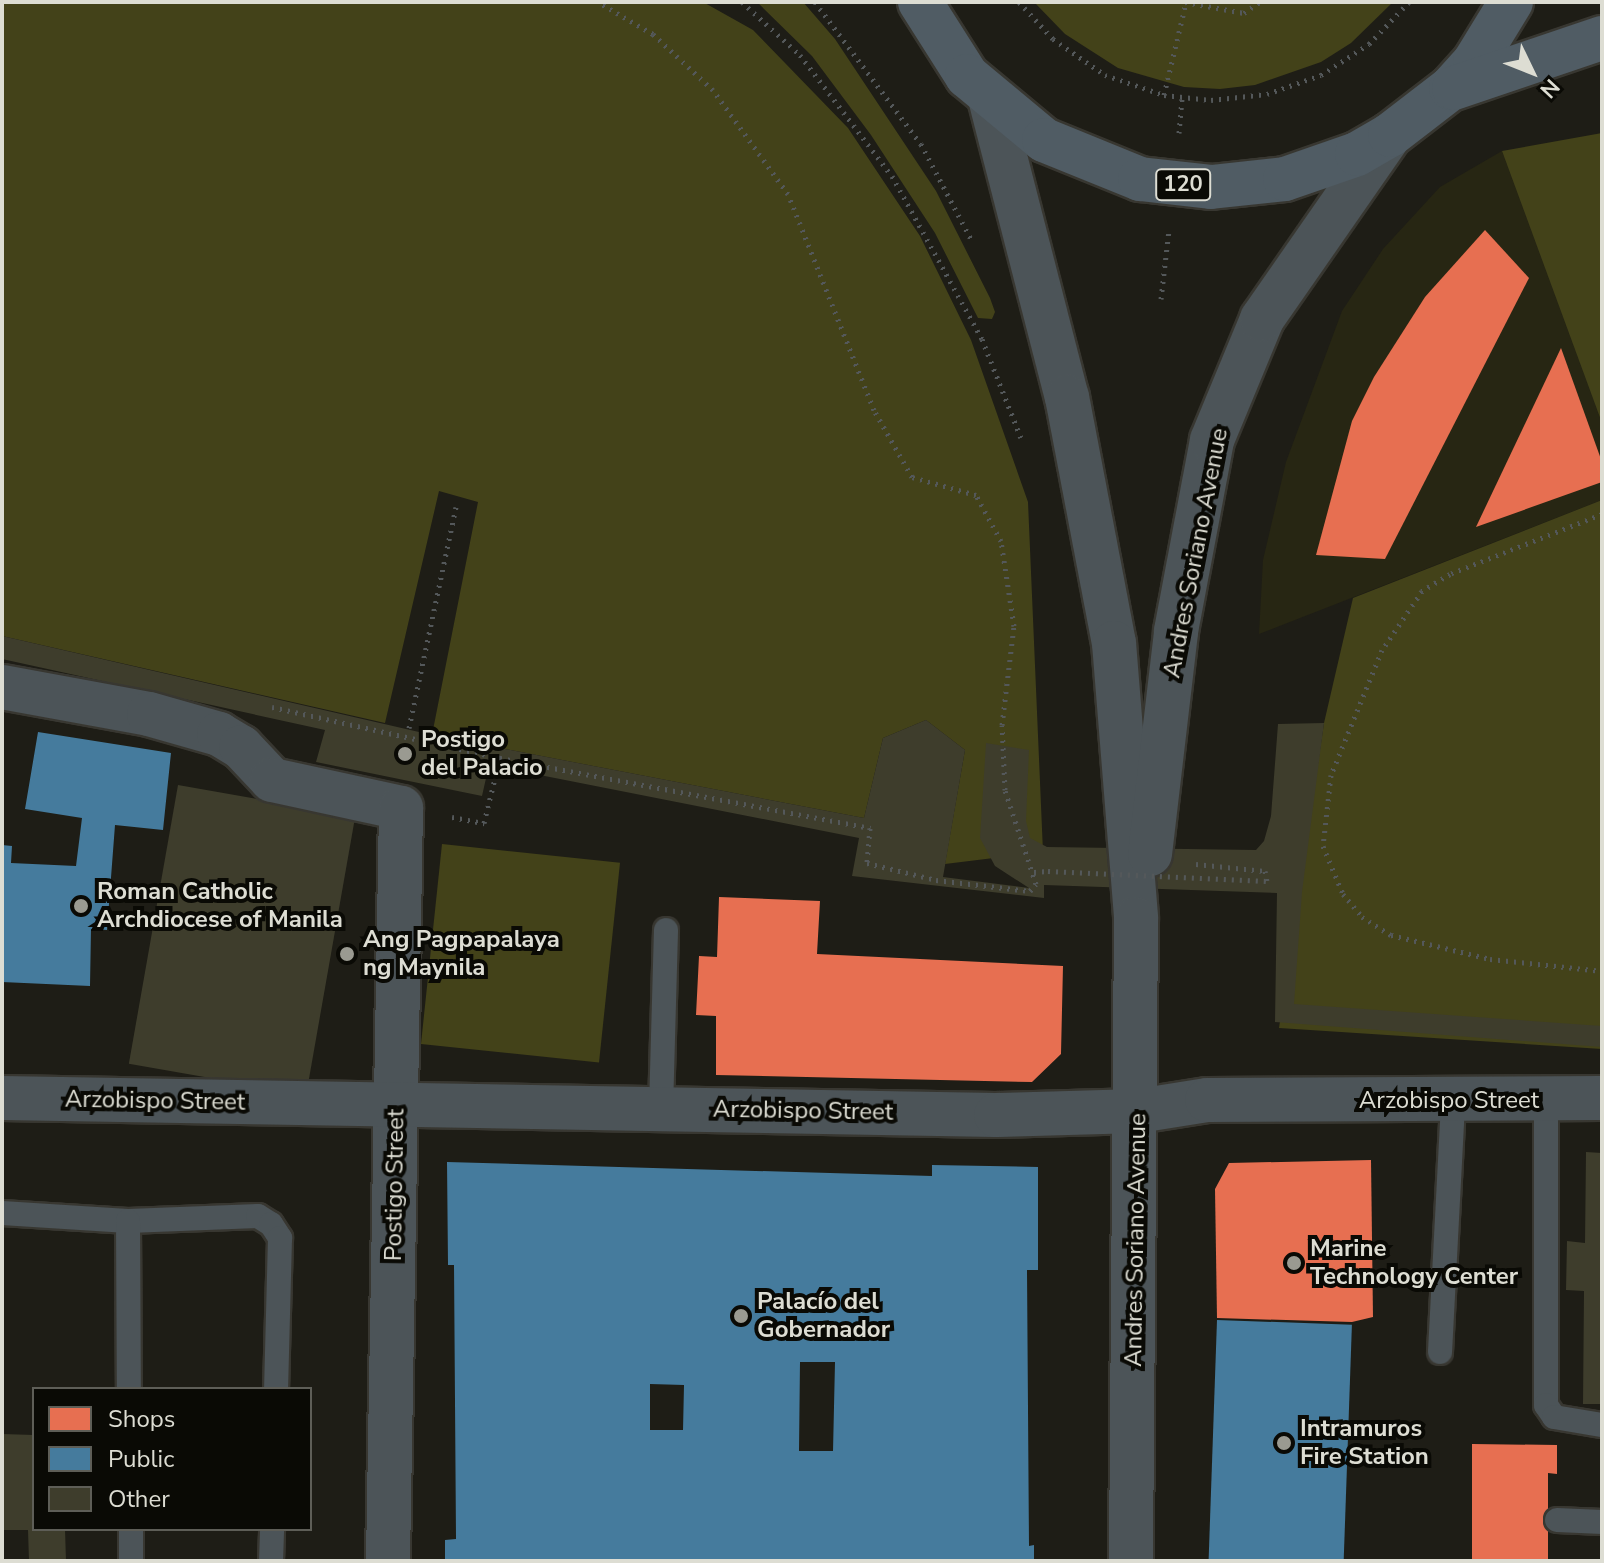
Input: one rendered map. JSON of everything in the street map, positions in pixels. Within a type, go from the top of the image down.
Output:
[{"type":"highway","name":"120","points":[[920,2],[948,51],[990,98],[1035,134],[1074,156],[1174,185],[1237,186],[1285,179],[1357,154],[1390,135],[1451,88],[1496,32],[1511,2]]},
{"type":"highway","name":"120","points":[[1451,88],[1602,38]]},
{"type":"street","name":"Andres Soriano Avenue","points":[[990,98],[1093,512],[1114,643],[1136,919],[1138,1111],[1131,1561]]},
{"type":"street","name":"Andres Soriano Avenue","points":[[1136,919],[1149,860],[1176,631],[1212,440],[1262,319],[1390,135]]},
{"type":"street","name":"Postigo Street","points":[[2,687],[149,714],[219,734],[283,785],[401,808],[388,1561]]},
{"type":"street","name":"Arzobispo Street","points":[[2,1098],[996,1115],[1138,1111],[1207,1100],[1546,1102],[1602,1098]]},
{"type":"lane","points":[[661,1109],[666,930]]},
{"type":"lane","points":[[1440,1352],[1453,1101]]},
{"type":"lane","points":[[1546,1102],[1546,1405],[1554,1417],[1602,1425]]},
{"type":"lane","points":[[2,1213],[128,1221],[258,1216],[271,1224],[280,1238],[276,1387]]},
{"type":"lane","points":[[128,1221],[129,1387]]},
{"type":"lane","points":[[1557,1520],[1602,1522]]},
{"type":"lane","points":[[131,1531],[131,1561]]},
{"type":"lane","points":[[271,1561],[272,1531]]},
{"type":"path","points":[[267,706],[500,758],[870,828],[867,863],[936,880],[1030,891],[1034,872],[1020,850],[1005,790],[1002,725],[1014,626],[1001,541],[976,495],[912,477],[874,410],[788,194],[713,90],[653,34],[598,2]]},
{"type":"path","points":[[742,2],[800,55],[892,176],[982,339],[1027,454]]},
{"type":"path","points":[[815,2],[921,144],[975,247]]},
{"type":"path","points":[[1019,2],[1078,59],[1105,75],[1164,95],[1240,99],[1294,86],[1369,44],[1409,2]]},
{"type":"path","points":[[1164,95],[1184,2],[1244,13],[1260,2]]},
{"type":"path","points":[[409,728],[456,507]]},
{"type":"path","points":[[1602,514],[1450,574],[1422,591],[1382,650],[1331,775],[1323,846],[1343,894],[1362,917],[1391,935],[1490,959],[1602,971]]},
{"type":"path","points":[[492,798],[500,758]]},
{"type":"path","points":[[1034,872],[1267,881],[1265,871],[1149,860]]},
{"type":"shaded area","points":[[2,2],[703,2],[753,30],[848,128],[920,236],[971,340],[1028,502],[1043,852],[945,864],[965,750],[926,720],[883,738],[864,818],[432,735],[478,502],[439,491],[385,723],[2,636]]},
{"type":"shaded area","points":[[757,2],[803,2],[835,39],[936,191],[990,298],[995,312],[992,319],[978,318],[935,233],[871,135],[812,56]]},
{"type":"shaded area","points":[[1034,2],[1393,2],[1351,43],[1321,62],[1255,85],[1220,89],[1184,87],[1118,68],[1065,34]]},
{"type":"shaded area","points":[[1602,133],[1602,423],[1502,151]]},
{"type":"shaded area","points":[[1502,151],[1602,423],[1602,500],[1259,634],[1263,560],[1286,462],[1342,311],[1383,249],[1440,187]]},
{"type":"shaded area","points":[[1602,500],[1602,1049],[1279,1028],[1324,723],[1353,598]]},
{"type":"shaded area","points":[[442,844],[620,863],[599,1063],[421,1044]]},
{"type":"building: Shops","points":[[1485,230],[1529,278],[1385,559],[1316,555],[1352,421],[1374,377],[1425,297]]},
{"type":"building: Shops","points":[[1561,348],[1602,462],[1602,482],[1476,527]]},
{"type":"building: Shops","points":[[719,897],[820,901],[817,954],[1063,966],[1061,1054],[1032,1082],[716,1075],[716,1016],[696,1015],[699,956],[717,957]]},
{"type":"building: Shops","name":"Marine Technology Center","points":[[1371,1160],[1373,1317],[1352,1322],[1217,1318],[1215,1189],[1229,1163]]},
{"type":"building: Shops","points":[[1472,1444],[1557,1445],[1557,1474],[1548,1473],[1548,1561],[1472,1561]]},
{"type":"building: Public","points":[[38,732],[171,753],[163,830],[115,825],[107,930],[91,929],[90,986],[2,982],[2,845],[12,846],[11,863],[76,866],[82,818],[25,809]]},
{"type":"building: Public","name":"Palacío del Gobernador","points":[[447,1162],[932,1176],[932,1165],[1038,1167],[1038,1270],[1027,1270],[1029,1546],[1034,1545],[1034,1561],[445,1561],[445,1540],[456,1539],[454,1265],[448,1265]],"holes":[[[800,1362],[835,1362],[833,1451],[799,1451]],[[650,1384],[684,1385],[683,1430],[650,1430]]]},
{"type":"building: Public","name":"Intramuros Fire Station","points":[[1217,1320],[1352,1325],[1344,1561],[1209,1561]]},
{"type":"building: Other","points":[[2,636],[432,735],[864,818],[883,738],[926,720],[965,750],[943,877],[1029,888],[995,866],[980,838],[986,743],[1029,750],[1026,821],[1030,838],[1047,847],[1256,850],[1264,841],[1271,816],[1278,724],[1324,723],[1302,892],[1294,1004],[1602,1026],[1602,1047],[1275,1022],[1277,893],[1044,885],[1044,898],[852,876],[859,838],[489,765],[482,796],[316,762],[325,730],[2,659]]},
{"type":"building: Other","points":[[178,785],[355,816],[306,1095],[129,1064]]},
{"type":"building: Other","points":[[1586,1152],[1602,1153],[1602,1404],[1583,1404],[1584,1291],[1566,1290],[1567,1241],[1585,1243]]},
{"type":"building: Other","points":[[2,1434],[32,1435],[32,1531],[65,1531],[66,1561],[29,1561],[28,1530],[2,1530]]},
{"type":"place","name":"Postigo del Palacio","points":[[405,754]]},
{"type":"place","name":"Roman Catholic Archdiocese of Manila","points":[[81,906]]},
{"type":"place","name":"Ang Pagpapalaya ng Maynila","points":[[347,954]]},
{"type":"place","name":"Marine Technology Center","points":[[1294,1263]]},
{"type":"place","name":"Palacío del Gobernador","points":[[741,1316]]},
{"type":"place","name":"Intramuros Fire Station","points":[[1284,1443]]}]
